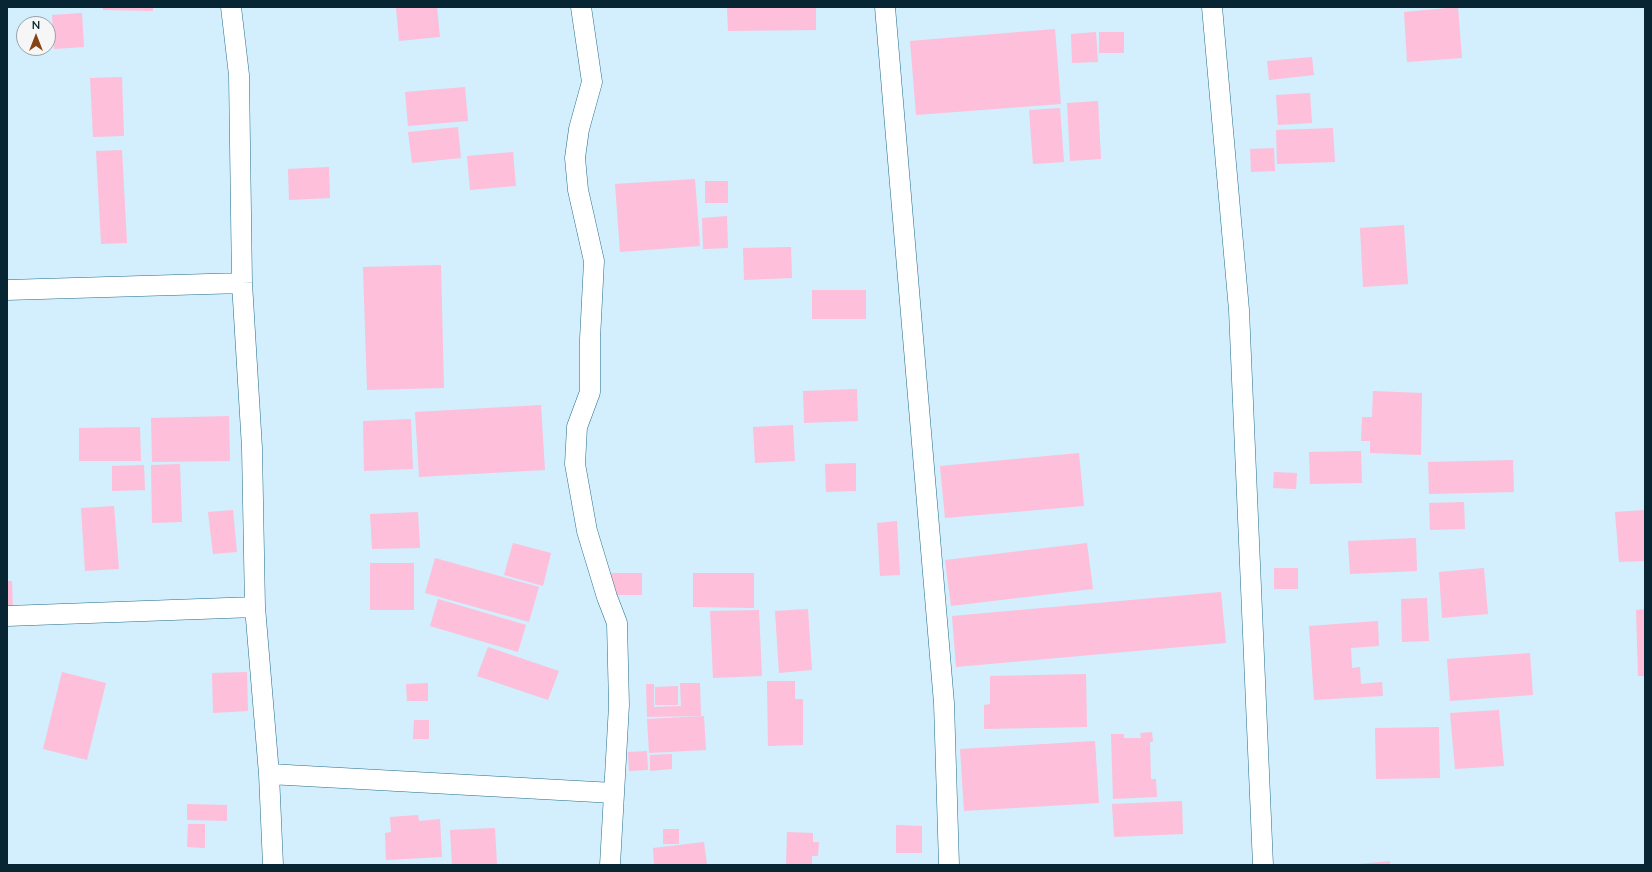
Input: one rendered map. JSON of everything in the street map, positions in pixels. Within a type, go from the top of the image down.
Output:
[{"type":"street","points":[[231,7],[239,75],[242,283],[252,448],[255,607],[269,774],[273,865]]},
{"type":"street","points":[[581,7],[592,82],[579,129],[575,158],[578,190],[594,261],[590,339],[590,392],[577,427],[575,464],[587,531],[607,597],[617,623],[619,705],[610,865]]},
{"type":"street","points":[[885,7],[944,703],[949,865]]},
{"type":"street","points":[[1212,7],[1238,310],[1262,865]]},
{"type":"street","points":[[7,290],[242,283]]},
{"type":"street","points":[[7,616],[255,607]]},
{"type":"street","points":[[269,774],[614,793]]},
{"type":"building","points":[[103,7],[153,7],[153,11],[103,10]]},
{"type":"building","points":[[396,7],[437,7],[440,37],[399,41]]},
{"type":"building","points":[[727,7],[816,7],[816,30],[728,31]]},
{"type":"building","points":[[1458,7],[1462,58],[1407,62],[1404,12]]},
{"type":"building","points":[[82,13],[84,47],[56,49],[56,16],[52,15]]},
{"type":"building","points":[[1055,29],[1061,104],[916,115],[910,41]]},
{"type":"building","points":[[1096,32],[1098,62],[1072,63],[1071,34]]},
{"type":"building","points":[[1099,32],[1124,32],[1124,53],[1099,53]]},
{"type":"building","points":[[1312,57],[1314,75],[1269,80],[1267,61]]},
{"type":"building","points":[[122,77],[124,136],[93,137],[90,78]]},
{"type":"building","points":[[465,87],[468,121],[408,126],[405,92]]},
{"type":"building","points":[[1310,93],[1312,123],[1278,125],[1276,95]]},
{"type":"building","points":[[1098,101],[1101,159],[1070,161],[1067,103]]},
{"type":"building","points":[[1060,108],[1064,162],[1033,164],[1029,110]]},
{"type":"building","points":[[458,127],[461,158],[412,163],[408,132]]},
{"type":"building","points":[[1333,128],[1335,162],[1277,164],[1276,130]]},
{"type":"building","points":[[1274,148],[1275,171],[1251,172],[1250,149]]},
{"type":"building","points":[[122,150],[127,243],[101,244],[96,151]]},
{"type":"building","points":[[513,152],[516,186],[470,190],[467,156]]},
{"type":"building","points":[[329,167],[330,198],[289,200],[288,169]]},
{"type":"building","points":[[695,179],[700,246],[620,252],[615,184]]},
{"type":"building","points":[[705,181],[728,181],[728,203],[705,203]]},
{"type":"building","points":[[727,216],[728,248],[703,249],[702,218]]},
{"type":"building","points":[[1404,225],[1408,284],[1363,287],[1360,228]]},
{"type":"building","points":[[791,247],[792,278],[744,280],[743,248]]},
{"type":"building","points":[[441,265],[444,388],[367,390],[363,267]]},
{"type":"building","points":[[812,290],[866,290],[866,319],[812,319]]},
{"type":"building","points":[[857,389],[858,421],[804,423],[803,391]]},
{"type":"building","points":[[1373,391],[1422,393],[1421,455],[1370,453],[1370,441],[1361,441],[1362,417],[1372,417]]},
{"type":"building","points":[[541,405],[545,470],[419,477],[415,412]]},
{"type":"building","points":[[229,416],[230,461],[152,462],[151,418]]},
{"type":"building","points":[[411,419],[413,469],[364,471],[363,421]]},
{"type":"building","points":[[793,425],[795,461],[755,463],[753,427]]},
{"type":"building","points":[[140,427],[141,461],[79,461],[79,428]]},
{"type":"building","points":[[1361,451],[1362,483],[1310,484],[1309,452]]},
{"type":"building","points":[[1079,453],[1084,506],[945,518],[940,466]]},
{"type":"building","points":[[1513,460],[1514,492],[1429,494],[1428,462]]},
{"type":"building","points":[[856,463],[856,491],[826,492],[825,464]]},
{"type":"building","points":[[180,464],[182,522],[152,523],[151,465]]},
{"type":"building","points":[[144,465],[145,490],[112,491],[112,466]]},
{"type":"building","points":[[1274,472],[1297,473],[1296,489],[1273,488]]},
{"type":"building","points":[[1464,502],[1465,529],[1430,530],[1429,503]]},
{"type":"building","points":[[114,506],[119,569],[85,571],[81,508]]},
{"type":"building","points":[[233,510],[237,552],[213,554],[208,512]]},
{"type":"building","points":[[1645,510],[1645,561],[1619,562],[1615,512]]},
{"type":"building","points":[[418,512],[420,548],[372,549],[370,514]]},
{"type":"building","points":[[897,521],[900,575],[880,576],[877,523]]},
{"type":"building","points":[[1416,538],[1417,571],[1350,574],[1348,541]]},
{"type":"building","points":[[513,543],[551,553],[543,586],[504,575]]},
{"type":"building","points":[[1087,543],[1093,589],[951,606],[945,560]]},
{"type":"building","points":[[435,558],[539,587],[529,622],[425,593]]},
{"type":"building","points":[[370,563],[414,563],[414,610],[370,610]]},
{"type":"building","points":[[1274,568],[1298,568],[1298,589],[1274,589]]},
{"type":"building","points":[[1484,568],[1488,614],[1442,618],[1439,572]]},
{"type":"building","points":[[611,573],[642,573],[642,595],[611,595]]},
{"type":"building","points":[[693,573],[754,573],[754,608],[693,607]]},
{"type":"building","points":[[7,581],[12,581],[13,611],[7,611]]},
{"type":"building","points":[[1221,592],[1226,643],[956,667],[952,616]]},
{"type":"building","points":[[1427,598],[1429,641],[1402,642],[1401,599]]},
{"type":"building","points":[[438,599],[526,625],[518,652],[430,626]]},
{"type":"building","points":[[808,609],[812,670],[779,673],[775,611]]},
{"type":"building","points":[[1645,609],[1645,676],[1638,676],[1636,610]]},
{"type":"building","points":[[759,610],[762,676],[713,678],[710,611]]},
{"type":"building","points":[[1378,621],[1379,646],[1351,648],[1352,668],[1360,667],[1361,684],[1382,682],[1383,696],[1314,700],[1309,626]]},
{"type":"building","points":[[488,647],[559,671],[548,700],[477,676]]},
{"type":"building","points":[[1530,653],[1533,695],[1450,701],[1447,659]]},
{"type":"building","points":[[62,672],[106,683],[87,760],[43,749]]},
{"type":"building","points":[[247,672],[248,711],[213,713],[212,673]]},
{"type":"building","points":[[1086,674],[1087,727],[984,729],[984,705],[990,704],[990,676]]},
{"type":"building","points":[[767,681],[795,681],[795,699],[803,699],[803,745],[768,746]]},
{"type":"building","points":[[428,683],[428,701],[407,701],[406,684]]},
{"type":"building","points":[[680,683],[700,683],[701,716],[647,717],[646,684],[654,684],[654,707],[681,706]]},
{"type":"building","points":[[678,686],[678,705],[655,705],[655,687]]},
{"type":"building","points":[[1499,710],[1504,766],[1455,769],[1450,713]]},
{"type":"building","points":[[704,716],[706,750],[649,753],[647,719]]},
{"type":"building","points":[[414,720],[429,720],[429,739],[413,739]]},
{"type":"building","points":[[1439,727],[1440,778],[1376,779],[1375,728]]},
{"type":"building","points":[[1152,732],[1153,742],[1150,742],[1151,779],[1156,779],[1157,797],[1113,799],[1111,734],[1124,734],[1124,738],[1141,738],[1140,733]]},
{"type":"building","points":[[1095,741],[1099,803],[964,811],[960,749]]},
{"type":"building","points":[[647,751],[648,770],[629,771],[628,752]]},
{"type":"building","points":[[672,754],[672,769],[650,771],[650,755]]},
{"type":"building","points":[[1182,801],[1183,834],[1114,837],[1112,804]]},
{"type":"building","points":[[187,804],[227,805],[227,821],[187,820]]},
{"type":"building","points":[[418,815],[419,821],[440,819],[442,857],[386,860],[385,833],[391,832],[390,817]]},
{"type":"building","points":[[188,824],[205,824],[205,848],[187,847]]},
{"type":"building","points":[[896,825],[922,826],[922,853],[896,853]]},
{"type":"building","points":[[495,828],[497,865],[452,865],[450,830]]},
{"type":"building","points":[[663,829],[679,829],[679,844],[663,844]]},
{"type":"building","points":[[787,832],[813,833],[813,842],[819,842],[818,856],[812,856],[812,865],[786,865]]},
{"type":"building","points":[[704,842],[707,865],[654,865],[653,848]]},
{"type":"building","points":[[1390,861],[1390,865],[1359,865],[1359,864]]}]
